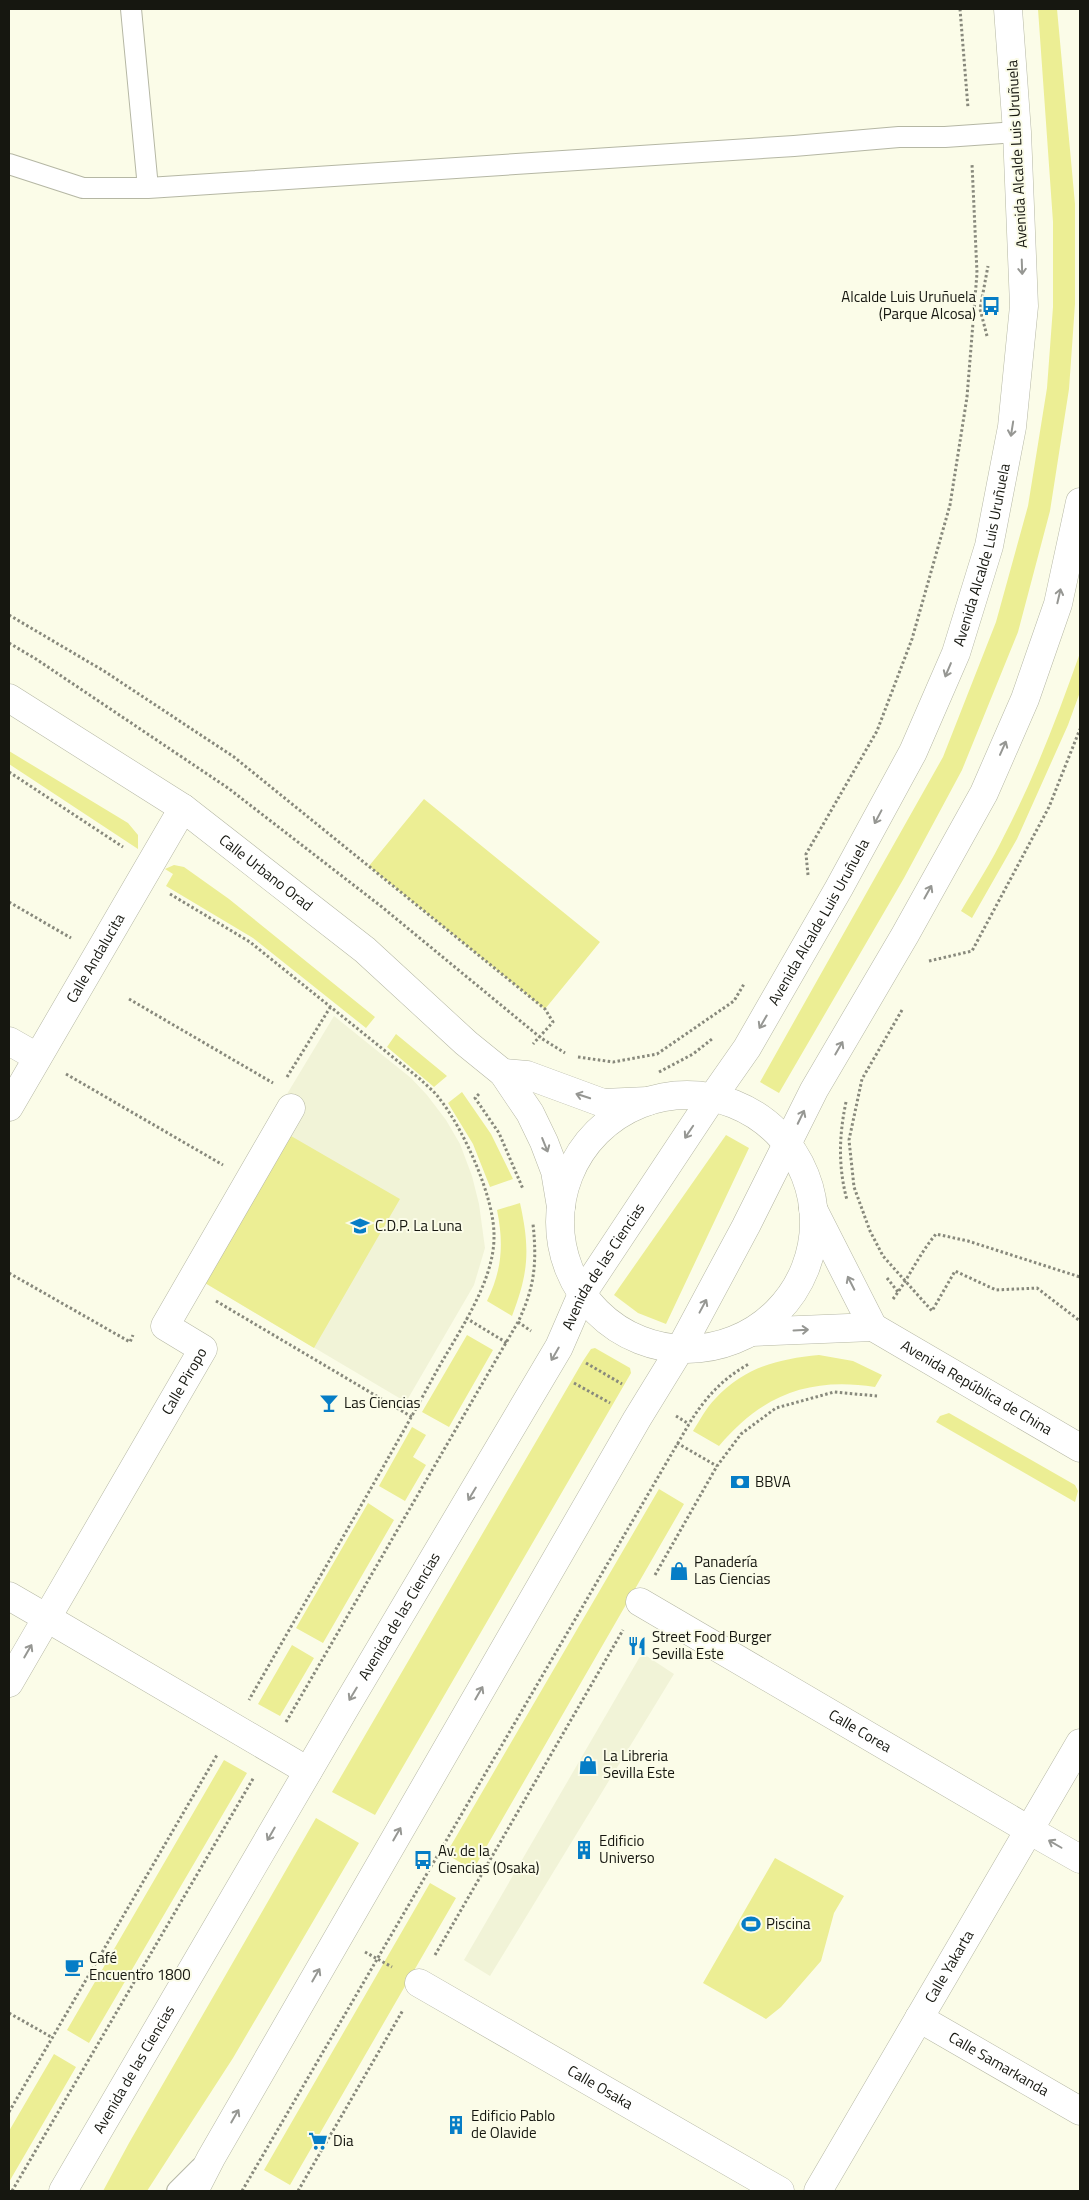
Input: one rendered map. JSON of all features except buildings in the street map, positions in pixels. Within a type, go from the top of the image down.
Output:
[{"type":"main road","name":"Avenida Alcalde Luis Uruñuela","points":[[747,1048],[839,888],[913,752],[956,653],[989,546],[1012,427],[1024,306],[1017,132],[1008,9]]},
{"type":"main road","points":[[194,2191],[338,1937],[637,1419],[680,1349],[788,1145],[814,1090],[905,935],[984,793],[1025,699],[1058,604],[1080,502]]},
{"type":"main road","name":"Calle Urbano Orad","points":[[9,698],[182,808],[365,950],[466,1043],[503,1073],[530,1113],[544,1142],[554,1171],[561,1206]]},
{"type":"main road","name":"Calle Andalucita","points":[[9,1107],[182,808]]},
{"type":"main road","points":[[9,1041],[38,1057]]},
{"type":"main road","name":"Avenida de las Ciencias","points":[[63,2191],[559,1347],[582,1294],[747,1048]]},
{"type":"main road","points":[[503,1073],[527,1075],[603,1103],[650,1088],[680,1095],[712,1098],[741,1107],[754,1114],[788,1145],[802,1169],[811,1195],[813,1209],[812,1245],[800,1280],[780,1310],[752,1332],[717,1346],[680,1349],[642,1341],[624,1333],[608,1322],[582,1294],[570,1271],[562,1246],[561,1206],[563,1192],[573,1165],[589,1141],[650,1088]]},
{"type":"main road","name":"Calle Piropo","points":[[9,1683],[203,1349],[166,1326],[189,1285],[281,1100]]},
{"type":"main road","points":[[752,1332],[874,1326],[813,1209]]},
{"type":"main road","name":"Avenida República de China","points":[[874,1326],[1080,1448]]},
{"type":"main road","points":[[9,1596],[308,1772]]},
{"type":"main road","name":"Calle Corea","points":[[640,1602],[1080,1859]]},
{"type":"main road","name":"Calle Yakarta","points":[[818,2191],[1080,1742]]},
{"type":"main road","name":"Calle Osaka","points":[[419,1983],[780,2191]]},
{"type":"main road","name":"Calle Samarkanda","points":[[919,2018],[1080,2110]]},
{"type":"lane","points":[[132,9],[148,188]]},
{"type":"lane","points":[[9,164],[83,188],[148,188],[774,147],[899,137],[1017,132]]},
{"type":"lane","points":[[177,2191],[211,2158]]},
{"type":"path","points":[[809,873],[806,854],[877,730],[888,703],[912,639],[950,505],[967,397],[977,274],[970,135],[960,9]]},
{"type":"path","points":[[988,262],[980,308],[988,343]]},
{"type":"path","points":[[9,615],[104,670],[249,770],[545,1009],[553,1022],[541,1038],[475,1098],[499,1133],[520,1179],[525,1196]]},
{"type":"path","points":[[9,643],[36,659],[228,788],[382,908],[541,1038],[570,1056],[613,1062],[657,1054],[734,1001]]},
{"type":"path","points":[[925,968],[930,959],[972,951],[1049,806],[1080,729]]},
{"type":"path","points":[[9,772],[161,875],[162,889],[250,942],[332,1006],[420,1079],[439,1098],[456,1124],[472,1155],[489,1203],[494,1236],[487,1280],[412,1417],[9,2112]]},
{"type":"path","points":[[9,902],[97,954]]},
{"type":"path","points":[[129,999],[275,1084],[281,1100]]},
{"type":"path","points":[[906,1002],[862,1079],[849,1140],[854,1187],[870,1231],[883,1256],[932,1312],[955,1271],[996,1290],[1037,1288],[1080,1321]]},
{"type":"path","points":[[286,1079],[332,1006]]},
{"type":"path","points":[[650,1088],[715,1036]]},
{"type":"path","points":[[533,1044],[538,1050]]},
{"type":"path","points":[[38,1057],[228,1167]]},
{"type":"path","points":[[846,1100],[840,1141],[841,1167],[848,1204]]},
{"type":"path","points":[[12,2191],[507,1343],[527,1304],[534,1281],[536,1250],[532,1220]]},
{"type":"path","points":[[882,1272],[898,1292],[924,1248],[936,1234],[968,1241],[1080,1277]]},
{"type":"path","points":[[9,1273],[130,1342],[134,1333]]},
{"type":"path","points":[[189,1285],[412,1417]]},
{"type":"path","points":[[466,1318],[507,1343]]},
{"type":"path","points":[[242,2191],[677,1443],[704,1400],[734,1372],[756,1361]]},
{"type":"path","points":[[583,1362],[624,1385]]},
{"type":"path","points":[[572,1382],[613,1405]]},
{"type":"path","points":[[298,2191],[717,1466],[741,1434],[776,1408],[834,1392],[877,1396]]},
{"type":"path","points":[[677,1443],[717,1466]]},
{"type":"path","points":[[338,1937],[419,1983]]},
{"type":"path","points":[[9,2014],[53,2038]]},
{"type":"shaded area","name":"C.D.P. La Luna","points":[[334,1016],[411,1078],[427,1095],[446,1120],[460,1144],[472,1176],[479,1204],[485,1248],[474,1285],[406,1402],[205,1283],[305,1112],[284,1099]]},
{"type":"shaded area","points":[[642,1653],[674,1674],[490,1976],[464,1960]]},
{"type":"green space","points":[[1038,9],[1057,9],[1075,204],[1075,304],[1069,389],[1050,511],[1018,632],[962,770],[904,878],[779,1093],[760,1082],[943,757],[996,622],[1028,506],[1047,388],[1053,307],[1053,222]]},
{"type":"green space","points":[[1080,653],[1080,692],[1068,725],[1017,839],[972,918],[961,911],[995,854],[1016,812],[1055,722]]},
{"type":"green space","points":[[9,751],[128,823],[138,835],[138,849],[9,764]]},
{"type":"green space","points":[[424,799],[600,942],[545,1009],[369,866]]},
{"type":"green space","points":[[174,865],[184,867],[229,899],[375,1017],[366,1028],[253,938],[166,886],[173,874],[165,869]]},
{"type":"green space","points":[[396,1034],[447,1076],[434,1087],[387,1047]]},
{"type":"green space","points":[[462,1092],[491,1134],[513,1179],[490,1187],[473,1144],[448,1103]]},
{"type":"green space","points":[[726,1135],[749,1148],[666,1324],[638,1313],[614,1295]]},
{"type":"green space","points":[[291,1136],[400,1199],[314,1348],[205,1283]]},
{"type":"green space","points":[[520,1203],[525,1233],[526,1260],[522,1286],[512,1316],[487,1301],[499,1268],[501,1246],[497,1210]]},
{"type":"green space","points":[[467,1335],[493,1350],[449,1427],[422,1412]]},
{"type":"green space","points":[[595,1348],[630,1368],[631,1373],[375,1815],[332,1792],[583,1361],[591,1349]]},
{"type":"green space","points":[[819,1355],[853,1361],[882,1375],[875,1387],[829,1385],[808,1388],[788,1394],[770,1402],[752,1414],[735,1428],[719,1446],[693,1431],[712,1403],[726,1388],[738,1379],[763,1366],[776,1362]]},
{"type":"green space","points":[[949,1413],[1075,1485],[1078,1491],[1075,1502],[936,1422],[940,1416]]},
{"type":"green space","points":[[412,1427],[426,1435],[413,1457],[426,1465],[405,1501],[379,1486]]},
{"type":"green space","points":[[659,1489],[684,1504],[473,1870],[446,1854]]},
{"type":"green space","points":[[368,1503],[394,1520],[323,1643],[296,1628]]},
{"type":"green space","points":[[292,1645],[314,1658],[280,1716],[258,1704]]},
{"type":"green space","points":[[224,1760],[247,1773],[89,2043],[67,2030]]},
{"type":"green space","points":[[316,1818],[359,1843],[233,2058],[147,2191],[103,2191],[129,2143]]},
{"type":"green space","points":[[775,1858],[844,1896],[834,1913],[821,1961],[781,2007],[766,2019],[703,1983]]},
{"type":"green space","points":[[430,1883],[456,1898],[290,2185],[264,2170]]},
{"type":"green space","points":[[54,2054],[76,2067],[9,2182],[9,2131]]},
{"type":"place","name":"Alcalde Luis Uruñuela (Parque Alcosa)","points":[[991,306]]},
{"type":"place","name":"C.D.P. La Luna","points":[[360,1226]]},
{"type":"place","name":"Las Ciencias","points":[[329,1403]]},
{"type":"place","name":"BBVA","points":[[740,1482]]},
{"type":"place","name":"Panadería Las Ciencias","points":[[679,1571]]},
{"type":"place","name":"Street Food Burger Sevilla Este","points":[[637,1646]]},
{"type":"place","name":"La Libreria Sevilla Este","points":[[588,1765]]},
{"type":"place","name":"Edificio Universo","points":[[584,1850]]},
{"type":"place","name":"Av. de la Ciencias (Osaka)","points":[[423,1860]]},
{"type":"place","name":"Piscina","points":[[751,1924]]},
{"type":"place","name":"Café Encuentro 1800","points":[[74,1967]]},
{"type":"place","name":"Edificio Pablo de Olavide","points":[[456,2125]]},
{"type":"place","name":"Dia","points":[[318,2141]]}]
